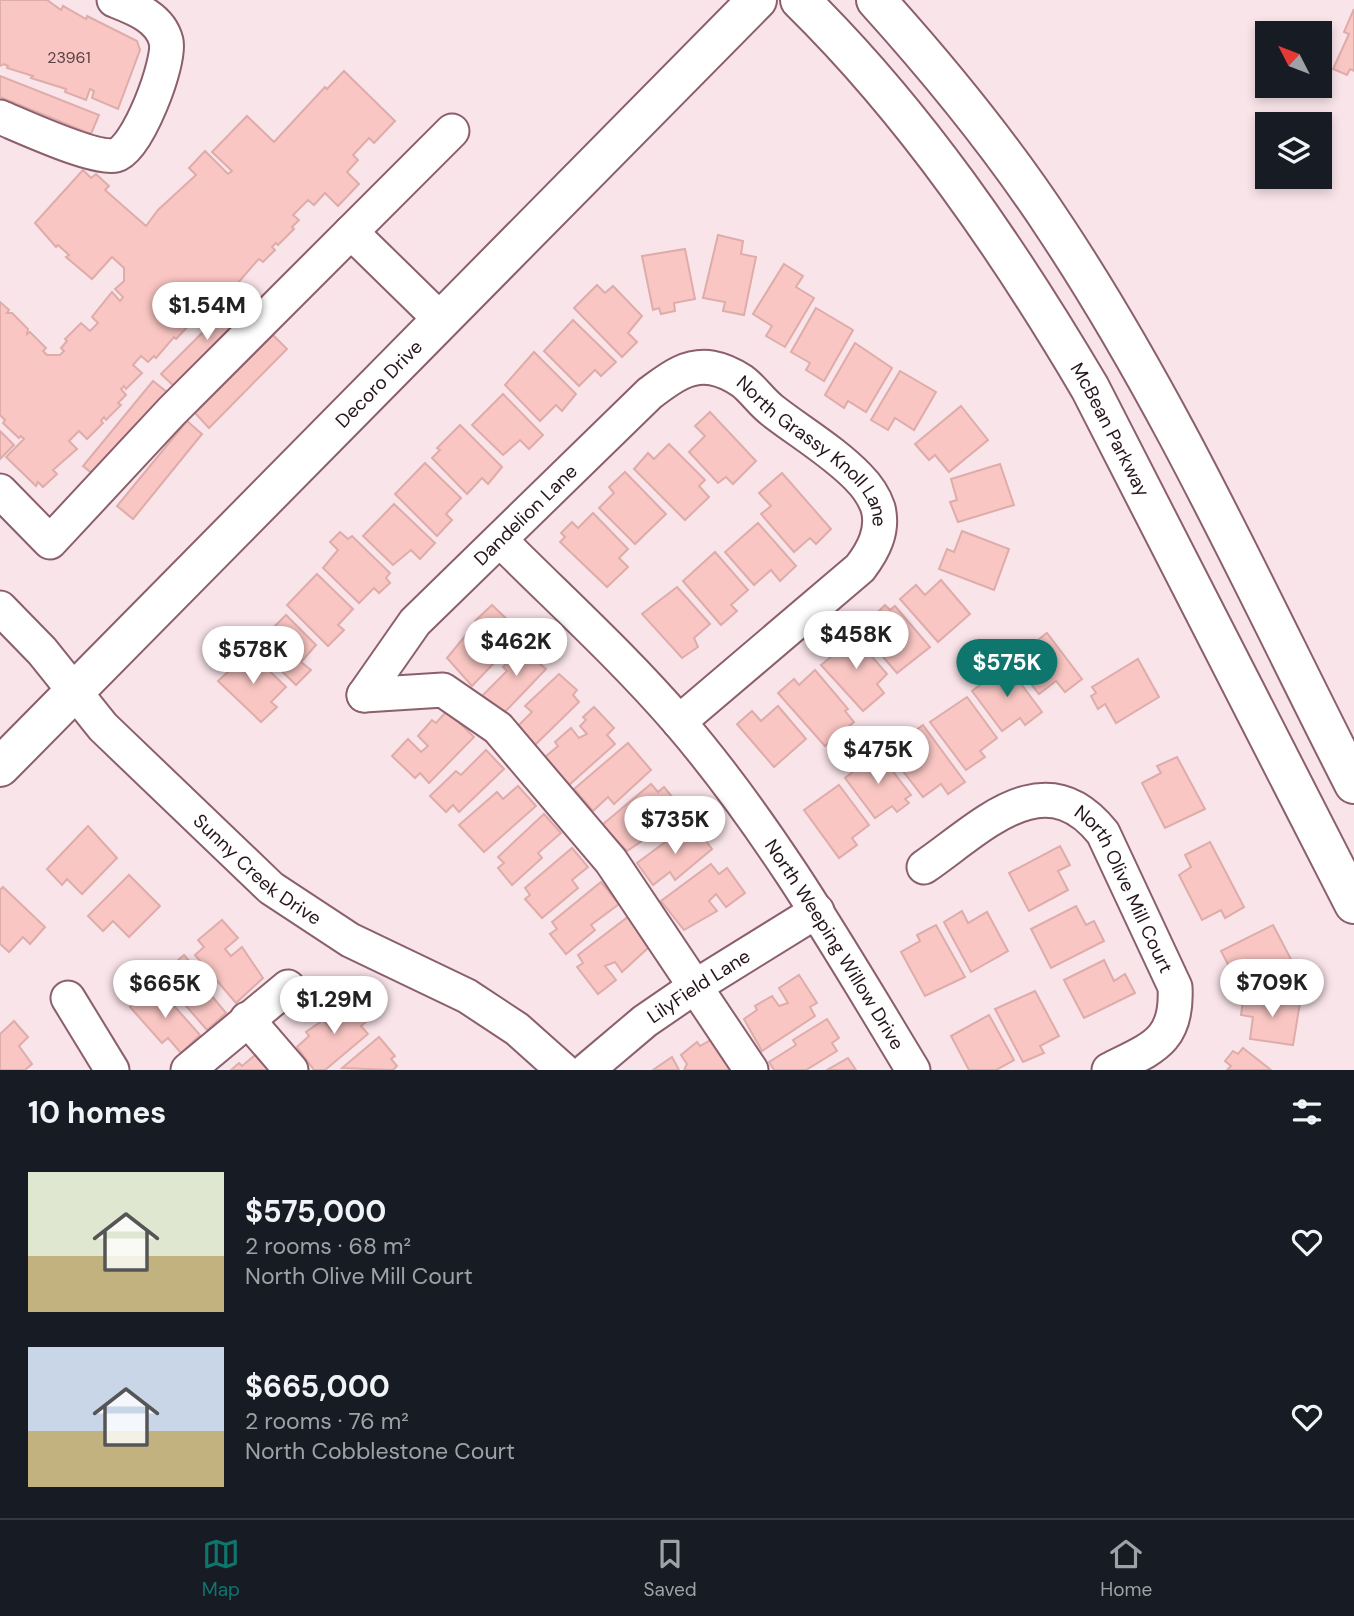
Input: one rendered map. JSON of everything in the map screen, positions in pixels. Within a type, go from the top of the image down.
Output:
[{"type":"main road","name":"Decoro Drive","points":[[0,767],[757,0]]},
{"type":"main road","name":"McBean Parkway","points":[[800,0],[899,110],[1013,262],[1053,325],[1090,388],[1354,904]]},
{"type":"main road","points":[[876,0],[966,104],[1012,165],[1097,292],[1206,491],[1354,784]]},
{"type":"street","points":[[0,117],[101,156],[119,155],[134,141],[167,59],[166,40],[158,25],[142,11],[114,0]]},
{"type":"street","points":[[0,491],[50,542],[171,412],[452,131]]},
{"type":"street","points":[[351,232],[441,320]]},
{"type":"street","name":"Dandelion Lane","points":[[696,986],[611,861],[498,728],[443,690],[364,695],[415,622],[650,393],[674,375],[692,368],[711,368]]},
{"type":"street","name":"North Grassy Knoll Lane","points":[[679,722],[860,568],[873,551],[879,531],[878,510],[870,491],[856,475],[769,408],[745,383],[729,373],[711,368]]},
{"type":"street","name":"North Weeping Willow Drive","points":[[500,540],[679,722],[749,811],[817,911],[914,1070]]},
{"type":"street","name":"Sunny Creek Drive","points":[[0,608],[42,651],[103,727],[271,888],[350,940],[467,996],[517,1029],[563,1070]]},
{"type":"street","name":"North Olive Mill Court","points":[[924,867],[1014,805],[1033,799],[1054,799],[1073,805],[1090,816],[1103,832],[1175,987],[1176,1008],[1170,1028],[1157,1045],[1140,1057],[1109,1070]]},
{"type":"street","name":"LilyField Lane","points":[[587,1070],[645,1021],[817,911]]},
{"type":"street","points":[[696,986],[751,1070]]},
{"type":"street","points":[[188,1070],[288,987]]},
{"type":"street","points":[[68,998],[112,1070]]},
{"type":"street","points":[[247,1020],[290,1070]]},
{"type":"building","points":[[0,0],[47,0],[61,10],[63,6],[137,41],[140,50],[118,109],[92,98],[94,91],[90,89],[86,100],[65,92],[66,89],[7,68],[4,64],[0,66]]},
{"type":"building","points":[[1354,9],[1354,71],[1350,69],[1347,75],[1333,69],[1349,34],[1344,32]]},
{"type":"building","points":[[344,71],[395,121],[374,143],[369,138],[353,155],[358,160],[347,172],[359,184],[338,206],[325,193],[314,205],[308,200],[293,215],[299,220],[292,227],[294,229],[278,245],[276,243],[272,247],[275,250],[263,262],[259,259],[224,299],[215,290],[213,293],[221,301],[205,318],[203,316],[197,322],[192,318],[191,323],[176,339],[174,337],[156,358],[154,356],[148,362],[141,356],[133,365],[142,373],[126,389],[124,386],[121,389],[126,395],[118,403],[121,405],[106,420],[104,417],[101,421],[103,423],[87,439],[79,431],[69,441],[77,449],[53,470],[57,474],[43,487],[38,482],[36,486],[6,457],[24,439],[21,436],[19,438],[3,423],[5,420],[0,415],[0,302],[9,310],[7,313],[12,313],[28,329],[27,334],[30,332],[46,348],[43,351],[47,355],[60,355],[64,351],[61,348],[67,341],[65,339],[81,323],[90,331],[98,323],[92,317],[112,292],[120,301],[123,297],[115,289],[124,281],[124,268],[112,257],[92,279],[66,257],[69,255],[58,245],[56,247],[35,223],[83,170],[91,178],[96,174],[109,186],[105,190],[146,226],[158,210],[196,175],[189,168],[205,151],[228,174],[232,171],[212,152],[247,116],[274,142],[325,87],[327,89]]},
{"type":"building","points":[[0,76],[99,115],[91,134],[0,97]]},
{"type":"building","points":[[718,235],[743,241],[741,254],[756,257],[744,315],[723,311],[725,302],[703,298]]},
{"type":"building","points":[[685,249],[695,299],[674,303],[675,311],[661,314],[659,308],[653,310],[642,256]]},
{"type":"building","points":[[784,264],[803,276],[796,287],[814,298],[785,347],[766,336],[772,326],[753,314]]},
{"type":"building","points":[[597,285],[605,293],[613,286],[642,316],[628,333],[637,342],[622,357],[574,308]]},
{"type":"building","points":[[239,296],[253,310],[176,388],[161,374]]},
{"type":"building","points":[[816,308],[853,330],[824,381],[806,370],[810,363],[791,352]]},
{"type":"building","points":[[573,320],[616,362],[601,376],[595,370],[579,386],[544,351]]},
{"type":"building","points":[[273,335],[287,349],[209,428],[195,413]]},
{"type":"building","points":[[855,343],[892,368],[866,412],[848,401],[844,408],[825,395]]},
{"type":"building","points":[[534,352],[576,394],[562,411],[556,405],[540,421],[505,385]]},
{"type":"building","points":[[900,371],[936,392],[914,430],[895,418],[888,430],[871,420]]},
{"type":"building","points":[[153,381],[168,393],[98,478],[83,466]]},
{"type":"building","points":[[503,394],[543,435],[529,449],[520,440],[503,455],[472,425]]},
{"type":"building","points":[[961,406],[988,440],[949,472],[935,455],[929,460],[915,444]]},
{"type":"building","points":[[710,412],[756,461],[733,484],[726,477],[718,483],[689,452],[705,436],[695,426]]},
{"type":"building","points":[[187,421],[202,434],[133,519],[117,506]]},
{"type":"building","points":[[460,425],[502,467],[488,484],[482,478],[467,494],[432,458],[440,450],[437,448]]},
{"type":"building","points":[[0,431],[14,445],[0,459]]},
{"type":"building","points":[[669,444],[705,480],[699,486],[709,497],[685,520],[634,469],[648,453],[654,459]]},
{"type":"building","points":[[425,463],[461,498],[446,514],[452,520],[437,536],[395,494]]},
{"type":"building","points":[[1000,464],[1014,505],[958,522],[950,502],[957,500],[951,479]]},
{"type":"building","points":[[625,472],[666,514],[635,544],[599,508],[614,493],[609,487]]},
{"type":"building","points":[[782,473],[831,529],[816,544],[810,538],[794,552],[761,514],[771,506],[759,493]]},
{"type":"building","points":[[394,504],[435,543],[420,559],[411,550],[393,565],[363,536]]},
{"type":"building","points":[[593,513],[628,549],[619,558],[628,567],[607,587],[560,542],[565,537],[561,533],[572,522],[578,528]]},
{"type":"building","points":[[758,523],[796,566],[780,581],[771,570],[754,585],[725,552]]},
{"type":"building","points":[[962,531],[1009,549],[994,590],[939,569],[947,549],[954,552]]},
{"type":"building","points":[[340,532],[348,539],[352,536],[390,573],[386,578],[390,583],[379,593],[374,588],[359,603],[323,568],[338,550],[330,542]]},
{"type":"building","points":[[715,552],[748,590],[731,605],[737,611],[721,625],[683,581]]},
{"type":"building","points":[[317,574],[353,609],[338,625],[344,630],[328,646],[287,605]]},
{"type":"building","points":[[941,580],[970,614],[938,642],[900,599],[916,585],[925,595]]},
{"type":"building","points":[[677,587],[710,624],[694,638],[698,647],[682,658],[642,614]]},
{"type":"building","points":[[492,605],[516,628],[510,634],[516,640],[472,686],[447,658],[470,630],[479,638],[487,633],[475,621]]},
{"type":"building","points":[[885,605],[890,610],[895,606],[930,647],[897,673],[864,635],[880,621],[875,615]]},
{"type":"building","points":[[286,615],[316,645],[301,662],[311,670],[296,685],[259,649],[273,635],[269,632]]},
{"type":"building","points":[[849,630],[887,674],[877,684],[884,693],[863,711],[821,665],[838,651],[832,644]]},
{"type":"building","points":[[1047,633],[1082,679],[1065,692],[1056,681],[1039,694],[1012,660]]},
{"type":"building","points":[[529,641],[545,657],[539,663],[546,669],[502,715],[482,696],[507,671],[503,667]]},
{"type":"building","points":[[250,652],[286,687],[271,702],[277,707],[261,722],[218,681]]},
{"type":"building","points":[[1138,659],[1159,697],[1116,723],[1105,704],[1098,709],[1091,696],[1096,693],[1092,687]]},
{"type":"building","points":[[1007,665],[1042,712],[1025,725],[1020,718],[1002,731],[972,691]]},
{"type":"building","points":[[815,670],[848,709],[845,711],[854,722],[825,746],[778,693],[794,679],[799,685]]},
{"type":"building","points":[[559,674],[577,690],[573,695],[579,702],[535,745],[517,727],[532,712],[525,706]]},
{"type":"building","points":[[967,697],[997,738],[980,751],[985,757],[966,770],[930,722]]},
{"type":"building","points":[[778,706],[806,739],[774,767],[737,724],[752,711],[761,721]]},
{"type":"building","points":[[594,707],[614,728],[607,735],[615,744],[569,785],[545,757],[558,746],[555,742],[571,728],[579,738],[587,734],[580,726],[586,720],[583,717]]},
{"type":"building","points":[[447,711],[474,737],[429,783],[420,773],[415,778],[392,756],[408,739],[421,752],[428,746],[418,736],[432,720],[436,723]]},
{"type":"building","points":[[923,725],[965,782],[948,794],[941,784],[923,797],[896,762],[901,759],[893,748]]},
{"type":"building","points":[[628,743],[651,770],[614,804],[608,797],[593,811],[574,789]]},
{"type":"building","points":[[486,750],[504,769],[459,812],[453,805],[446,812],[430,796],[456,771],[461,775]]},
{"type":"building","points":[[878,752],[911,795],[905,799],[909,803],[897,812],[892,806],[875,818],[845,778]]},
{"type":"building","points":[[1177,757],[1205,809],[1165,828],[1142,783],[1161,773],[1157,766]]},
{"type":"building","points":[[651,784],[658,792],[664,787],[683,810],[671,820],[668,817],[663,822],[656,814],[650,822],[657,831],[627,851],[602,825]]},
{"type":"building","points":[[839,785],[869,825],[852,838],[857,845],[839,858],[804,810]]},
{"type":"building","points":[[518,786],[536,806],[484,852],[459,825],[497,792],[503,799]]},
{"type":"building","points":[[544,814],[561,833],[538,853],[542,858],[512,885],[498,868],[504,863],[498,857]]},
{"type":"building","points":[[88,826],[117,858],[82,894],[67,879],[62,885],[47,869]]},
{"type":"building","points":[[687,826],[692,833],[698,830],[712,849],[675,880],[670,872],[653,885],[637,863]]},
{"type":"building","points":[[1210,842],[1244,907],[1225,918],[1221,910],[1202,920],[1179,875],[1191,867],[1185,855]]},
{"type":"building","points":[[1060,846],[1070,865],[1058,871],[1068,890],[1029,911],[1009,873]]},
{"type":"building","points":[[572,848],[588,867],[572,880],[578,888],[542,918],[525,899],[530,895],[525,888]]},
{"type":"building","points":[[711,864],[719,874],[727,868],[745,893],[726,907],[716,894],[709,901],[717,911],[684,930],[661,901]]},
{"type":"building","points":[[129,875],[160,906],[129,937],[113,921],[103,931],[88,916]]},
{"type":"building","points":[[601,882],[619,904],[591,925],[595,930],[566,954],[550,934],[557,929],[552,922]]},
{"type":"building","points":[[3,887],[45,927],[30,944],[23,937],[9,952],[0,944],[0,890]]},
{"type":"building","points":[[1076,906],[1086,925],[1094,921],[1104,941],[1051,968],[1031,929]]},
{"type":"building","points":[[962,911],[968,923],[987,912],[1008,951],[971,972],[944,922]]},
{"type":"building","points":[[629,916],[649,947],[622,972],[615,962],[605,966],[616,980],[598,994],[577,967],[583,963],[578,955]]},
{"type":"building","points":[[222,920],[238,938],[225,949],[231,956],[242,947],[263,978],[236,1003],[195,955],[204,947],[198,940]]},
{"type":"building","points":[[936,925],[965,977],[925,996],[901,952],[920,941],[917,935]]},
{"type":"building","points":[[1273,925],[1293,963],[1248,985],[1239,966],[1231,970],[1221,951]]},
{"type":"building","points":[[184,955],[207,982],[209,985],[205,988],[226,1013],[207,1030],[166,983],[172,976],[167,970]]},
{"type":"building","points":[[1104,960],[1114,981],[1125,974],[1135,993],[1084,1018],[1064,980]]},
{"type":"building","points":[[799,975],[817,1003],[810,1007],[815,1016],[762,1051],[744,1019],[757,1010],[755,1006],[772,996],[779,1006],[788,1003],[779,988]]},
{"type":"building","points":[[159,989],[200,1035],[181,1053],[168,1038],[162,1043],[130,1007],[148,991],[152,996]]},
{"type":"building","points":[[1035,991],[1059,1036],[1040,1046],[1044,1053],[1023,1062],[995,1009]]},
{"type":"building","points":[[1244,994],[1300,1003],[1293,1045],[1250,1039],[1253,1017],[1241,1015]]},
{"type":"building","points":[[345,996],[367,1021],[361,1026],[368,1034],[325,1070],[314,1070],[297,1047],[309,1036],[306,1032],[323,1020],[332,1031],[340,1024],[328,1010]]},
{"type":"building","points":[[989,1015],[1014,1060],[996,1070],[969,1070],[951,1036]]},
{"type":"building","points":[[827,1019],[839,1038],[832,1043],[837,1051],[806,1070],[774,1070],[769,1062],[796,1045],[793,1040]]},
{"type":"building","points":[[14,1021],[28,1037],[19,1046],[32,1064],[25,1070],[0,1070],[0,1034]]},
{"type":"building","points":[[379,1037],[395,1056],[391,1059],[397,1066],[393,1070],[342,1068]]},
{"type":"building","points":[[714,1038],[732,1070],[684,1070],[687,1064],[681,1055],[697,1042],[700,1046]]},
{"type":"building","points":[[1243,1048],[1271,1070],[1227,1070],[1231,1066],[1225,1061],[1233,1051],[1238,1054]]},
{"type":"building","points":[[255,1055],[270,1070],[231,1070],[239,1063],[242,1066]]},
{"type":"building","points":[[672,1057],[679,1070],[653,1070]]},
{"type":"building","points":[[848,1058],[856,1070],[827,1070]]}]
